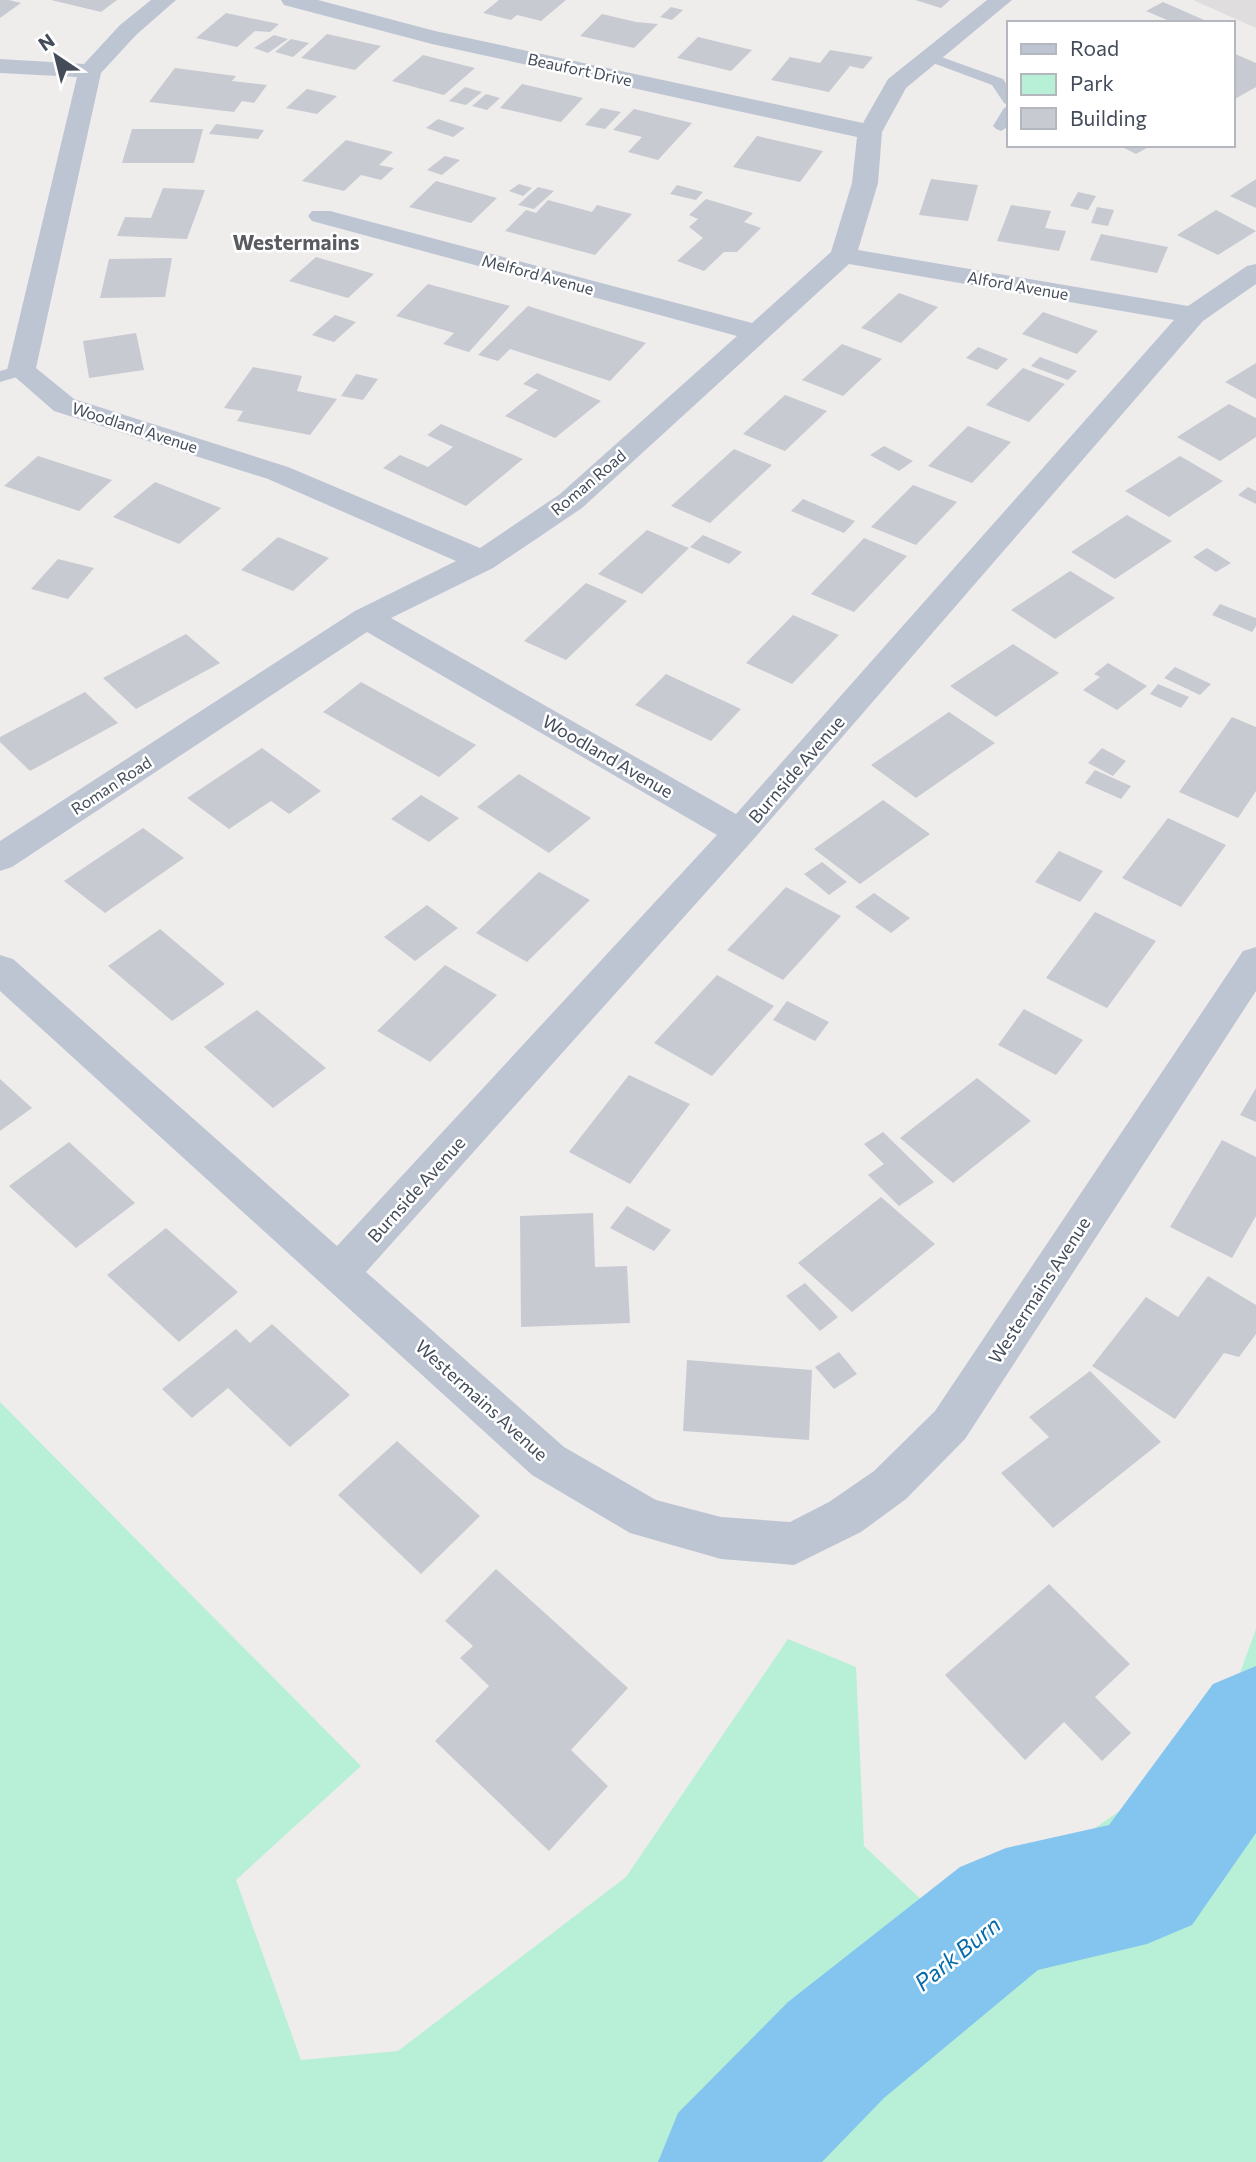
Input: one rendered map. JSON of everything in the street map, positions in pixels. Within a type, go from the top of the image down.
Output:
[{"type":"street","name":"Woodland Avenue","points":[[165,0],[128,30],[90,71],[10,374],[64,405],[278,473],[482,561]]},
{"type":"street","name":"Beaufort Drive","points":[[292,0],[432,37],[870,132]]},
{"type":"street","points":[[843,256],[865,184],[870,132],[895,84],[1001,0]]},
{"type":"street","points":[[0,66],[90,71]]},
{"type":"street","name":"Melford Avenue","points":[[321,216],[754,332]]},
{"type":"street","name":"Alford Avenue","points":[[843,256],[1193,315]]},
{"type":"street","name":"Roman Road","points":[[0,858],[366,618],[482,561],[571,501],[754,332],[843,256]]},
{"type":"street","name":"Burnside Avenue","points":[[340,1272],[740,832],[1193,315],[1256,272]]},
{"type":"street","name":"Woodland Avenue","points":[[366,618],[740,832]]},
{"type":"street","name":"Westermains Avenue","points":[[0,969],[548,1461],[646,1518],[721,1538],[794,1544],[845,1517],[890,1485],[950,1424],[1256,961]]},
{"type":"lane","points":[[930,57],[1004,78]]},
{"type":"lane","points":[[1001,127],[1007,115]]},
{"type":"shaded area","points":[[1193,0],[1256,0],[1256,28]]},
{"type":"green space","points":[[0,1402],[361,1766],[236,1880],[301,2060],[398,2051],[626,1877],[788,1639],[856,1667],[864,1846],[958,1934],[986,1904],[1213,1746],[1256,1629],[1256,2162],[0,2162]]},
{"type":"building","points":[[0,0],[9,0],[21,3],[0,18]]},
{"type":"building","points":[[51,0],[117,0],[101,12]]},
{"type":"building","points":[[499,0],[566,0],[541,21],[517,15],[511,20],[483,13]]},
{"type":"building","points":[[915,0],[950,0],[941,8]]},
{"type":"building","points":[[1163,2],[1206,21],[1169,21],[1146,11]]},
{"type":"building","points":[[671,7],[683,10],[672,20],[660,17]]},
{"type":"building","points":[[226,13],[279,24],[270,32],[255,31],[237,47],[196,38]]},
{"type":"building","points":[[602,14],[658,24],[634,48],[580,36]]},
{"type":"building","points":[[327,34],[381,46],[355,70],[301,58]]},
{"type":"building","points":[[274,35],[288,39],[268,53],[254,48]]},
{"type":"building","points":[[698,37],[752,50],[731,71],[677,58]]},
{"type":"building","points":[[291,39],[309,43],[293,57],[275,52]]},
{"type":"building","points":[[830,50],[873,57],[863,69],[850,66],[829,92],[771,80],[790,57],[820,63]]},
{"type":"building","points":[[1235,54],[1256,63],[1256,87],[1235,99]]},
{"type":"building","points":[[423,55],[475,68],[444,95],[392,81]]},
{"type":"building","points":[[175,68],[236,76],[232,81],[267,85],[254,103],[242,101],[234,112],[149,102]]},
{"type":"building","points":[[522,84],[583,98],[561,122],[500,108]]},
{"type":"building","points":[[465,87],[482,92],[466,105],[449,101]]},
{"type":"building","points":[[307,89],[337,96],[317,114],[286,108]]},
{"type":"building","points":[[486,94],[500,98],[487,110],[472,106]]},
{"type":"building","points":[[601,108],[621,112],[605,129],[585,125]]},
{"type":"building","points":[[634,109],[692,123],[658,160],[628,152],[642,137],[613,130]]},
{"type":"building","points":[[438,119],[465,128],[453,137],[426,128]]},
{"type":"building","points":[[216,124],[264,130],[258,139],[209,134]]},
{"type":"building","points":[[132,129],[203,129],[194,163],[122,163]]},
{"type":"building","points":[[757,136],[823,151],[800,182],[733,167]]},
{"type":"building","points":[[346,140],[393,152],[379,165],[394,168],[381,180],[361,175],[344,191],[302,181]]},
{"type":"building","points":[[1122,147],[1148,147],[1136,154]]},
{"type":"building","points":[[445,156],[460,160],[442,175],[427,170]]},
{"type":"building","points":[[931,179],[978,185],[968,221],[919,215]]},
{"type":"building","points":[[1256,179],[1256,208],[1230,196]]},
{"type":"building","points":[[436,181],[497,198],[471,223],[409,207]]},
{"type":"building","points":[[519,184],[532,188],[523,196],[509,191]]},
{"type":"building","points":[[677,185],[703,192],[696,200],[670,194]]},
{"type":"building","points":[[538,187],[554,191],[534,209],[518,205]]},
{"type":"building","points":[[163,188],[205,190],[187,239],[117,236],[125,217],[151,218]]},
{"type":"building","points":[[1078,192],[1096,196],[1088,210],[1070,206]]},
{"type":"building","points":[[706,199],[753,213],[744,222],[761,228],[737,252],[724,252],[704,271],[677,261],[703,238],[689,227],[698,219],[689,215]]},
{"type":"building","points":[[548,200],[592,212],[597,205],[632,214],[595,255],[505,231],[526,210],[536,213]]},
{"type":"building","points":[[1011,205],[1051,211],[1045,228],[1066,231],[1059,251],[997,241]]},
{"type":"building","points":[[1097,207],[1114,210],[1108,226],[1091,223]]},
{"type":"building","points":[[1216,210],[1256,231],[1218,255],[1177,235]]},
{"type":"building","points":[[1101,234],[1168,247],[1157,273],[1090,260]]},
{"type":"building","points":[[316,257],[374,274],[348,298],[289,281]]},
{"type":"building","points":[[172,258],[165,297],[100,298],[109,259]]},
{"type":"building","points":[[428,284],[510,306],[469,352],[443,344],[454,333],[396,316]]},
{"type":"building","points":[[899,293],[938,307],[901,343],[861,328]]},
{"type":"building","points":[[528,306],[646,343],[610,381],[510,349],[498,361],[478,355]]},
{"type":"building","points":[[1043,312],[1098,331],[1077,354],[1022,334]]},
{"type":"building","points":[[335,315],[356,322],[334,342],[312,335]]},
{"type":"building","points":[[136,333],[144,370],[89,378],[83,341]]},
{"type":"building","points":[[842,344],[882,359],[843,396],[802,380]]},
{"type":"building","points":[[978,347],[1008,359],[997,370],[966,358]]},
{"type":"building","points":[[1040,357],[1077,371],[1068,380],[1031,366]]},
{"type":"building","points":[[1256,363],[1256,399],[1225,382]]},
{"type":"building","points":[[253,367],[302,376],[297,391],[337,399],[310,435],[237,421],[243,411],[224,408]]},
{"type":"building","points":[[1023,368],[1065,384],[1029,422],[986,405]]},
{"type":"building","points":[[537,373],[601,401],[555,438],[505,416],[538,390],[523,384]]},
{"type":"building","points":[[356,374],[378,379],[363,400],[341,396]]},
{"type":"building","points":[[785,395],[827,411],[785,451],[743,434]]},
{"type":"building","points":[[1229,404],[1256,418],[1256,437],[1220,461],[1177,437]]},
{"type":"building","points":[[441,424],[523,459],[466,506],[383,468],[400,455],[428,467],[453,447],[427,435]]},
{"type":"building","points":[[968,426],[1011,442],[972,483],[928,466]]},
{"type":"building","points":[[884,446],[913,461],[899,471],[870,455]]},
{"type":"building","points":[[734,449],[772,465],[710,523],[671,506]]},
{"type":"building","points":[[38,456],[112,480],[79,511],[4,486]]},
{"type":"building","points":[[1180,456],[1223,481],[1169,517],[1125,491]]},
{"type":"building","points":[[155,482],[221,508],[179,544],[113,517]]},
{"type":"building","points":[[913,485],[957,502],[916,545],[871,527]]},
{"type":"building","points":[[1248,487],[1256,491],[1256,504],[1238,495]]},
{"type":"building","points":[[803,499],[855,521],[844,533],[791,511]]},
{"type":"building","points":[[1127,515],[1172,541],[1115,579],[1071,552]]},
{"type":"building","points":[[647,530],[689,548],[642,594],[598,574]]},
{"type":"building","points":[[703,535],[742,552],[729,564],[690,547]]},
{"type":"building","points":[[278,537],[329,558],[293,591],[241,570]]},
{"type":"building","points":[[864,538],[907,556],[854,612],[811,594]]},
{"type":"building","points":[[1207,548],[1231,563],[1216,572],[1193,557]]},
{"type":"building","points":[[58,559],[94,568],[68,599],[31,589]]},
{"type":"building","points":[[1070,571],[1115,598],[1055,639],[1011,610]]},
{"type":"building","points":[[586,583],[627,601],[566,660],[524,641]]},
{"type":"building","points":[[1220,604],[1256,618],[1256,626],[1252,632],[1212,615]]},
{"type":"building","points":[[793,615],[839,635],[792,684],[746,663]]},
{"type":"building","points":[[186,634],[220,663],[136,709],[103,678]]},
{"type":"building","points":[[1013,644],[1059,673],[996,717],[950,686]]},
{"type":"building","points":[[1108,663],[1147,686],[1117,710],[1083,690],[1100,677],[1094,674]]},
{"type":"building","points":[[1175,667],[1211,684],[1200,695],[1164,678]]},
{"type":"building","points":[[666,674],[741,709],[711,741],[635,705]]},
{"type":"building","points":[[361,682],[476,745],[439,777],[323,712]]},
{"type":"building","points":[[1158,684],[1189,697],[1181,708],[1150,694]]},
{"type":"building","points":[[85,692],[118,723],[30,771],[0,742],[0,737]]},
{"type":"building","points":[[949,712],[995,743],[916,798],[871,765]]},
{"type":"building","points":[[1232,717],[1256,727],[1256,791],[1238,818],[1179,792]]},
{"type":"building","points":[[262,748],[321,791],[289,814],[271,801],[229,829],[187,798]]},
{"type":"building","points":[[1102,748],[1126,761],[1113,776],[1088,763]]},
{"type":"building","points":[[1095,770],[1131,786],[1121,799],[1085,783]]},
{"type":"building","points":[[519,774],[591,818],[549,853],[477,807]]},
{"type":"building","points":[[421,795],[459,818],[429,842],[391,819]]},
{"type":"building","points":[[883,800],[930,834],[860,884],[814,849]]},
{"type":"building","points":[[1168,818],[1226,845],[1181,907],[1122,878]]},
{"type":"building","points":[[143,828],[184,858],[105,913],[64,881]]},
{"type":"building","points":[[1059,851],[1103,871],[1080,902],[1035,882]]},
{"type":"building","points":[[822,862],[847,882],[829,895],[804,874]]},
{"type":"building","points":[[539,872],[590,900],[527,962],[476,933]]},
{"type":"building","points":[[786,887],[841,916],[783,980],[727,950]]},
{"type":"building","points":[[874,893],[910,918],[891,933],[855,907]]},
{"type":"building","points":[[427,905],[458,928],[415,961],[384,937]]},
{"type":"building","points":[[1095,912],[1156,941],[1107,1008],[1046,978]]},
{"type":"building","points":[[160,929],[225,984],[172,1021],[108,966]]},
{"type":"building","points":[[445,965],[497,995],[430,1062],[377,1031]]},
{"type":"building","points":[[717,975],[774,1006],[712,1076],[654,1043]]},
{"type":"building","points":[[787,1001],[829,1022],[815,1041],[773,1020]]},
{"type":"building","points":[[1024,1009],[1083,1040],[1056,1075],[998,1045]]},
{"type":"building","points":[[257,1010],[326,1068],[273,1108],[204,1047]]},
{"type":"building","points":[[629,1075],[690,1104],[630,1184],[569,1152]]},
{"type":"building","points":[[977,1078],[1031,1121],[953,1183],[900,1138]]},
{"type":"building","points":[[0,1079],[32,1108],[0,1131]]},
{"type":"building","points":[[1256,1088],[1256,1122],[1240,1115]]},
{"type":"building","points":[[883,1132],[934,1182],[899,1206],[868,1175],[884,1164],[864,1144]]},
{"type":"building","points":[[1222,1140],[1256,1157],[1256,1216],[1232,1258],[1170,1227]]},
{"type":"building","points":[[69,1142],[135,1203],[76,1248],[9,1186]]},
{"type":"building","points":[[881,1197],[935,1244],[852,1312],[798,1263]]},
{"type":"building","points":[[627,1206],[671,1230],[654,1251],[610,1228]]},
{"type":"building","points":[[593,1213],[595,1267],[627,1266],[630,1323],[521,1327],[520,1216]]},
{"type":"building","points":[[166,1228],[238,1292],[179,1342],[107,1275]]},
{"type":"building","points":[[1208,1276],[1256,1305],[1256,1334],[1239,1357],[1224,1353],[1175,1419],[1092,1366],[1146,1297],[1178,1317]]},
{"type":"building","points":[[805,1283],[838,1317],[820,1331],[786,1296]]},
{"type":"building","points":[[272,1324],[350,1395],[290,1447],[228,1388],[192,1418],[162,1389],[236,1329],[250,1343]]},
{"type":"building","points":[[839,1352],[857,1374],[834,1389],[815,1367]]},
{"type":"building","points":[[687,1360],[812,1370],[809,1440],[683,1431]]},
{"type":"building","points":[[1090,1371],[1161,1442],[1053,1528],[1001,1473],[1049,1437],[1029,1417]]},
{"type":"building","points":[[397,1441],[480,1516],[421,1574],[338,1495]]},
{"type":"building","points":[[496,1569],[628,1688],[571,1750],[608,1786],[549,1851],[435,1741],[489,1686],[460,1658],[473,1646],[445,1621]]},
{"type":"building","points":[[1049,1584],[1130,1664],[1095,1697],[1131,1733],[1102,1761],[1064,1722],[1025,1760],[945,1675]]},
{"type":"waterway","name":"Park Burn","points":[[727,2162],[836,2050],[1006,1913],[1147,1880],[1256,1727]]},
{"type":"district","name":"Westermains","points":[[296,241]]}]
